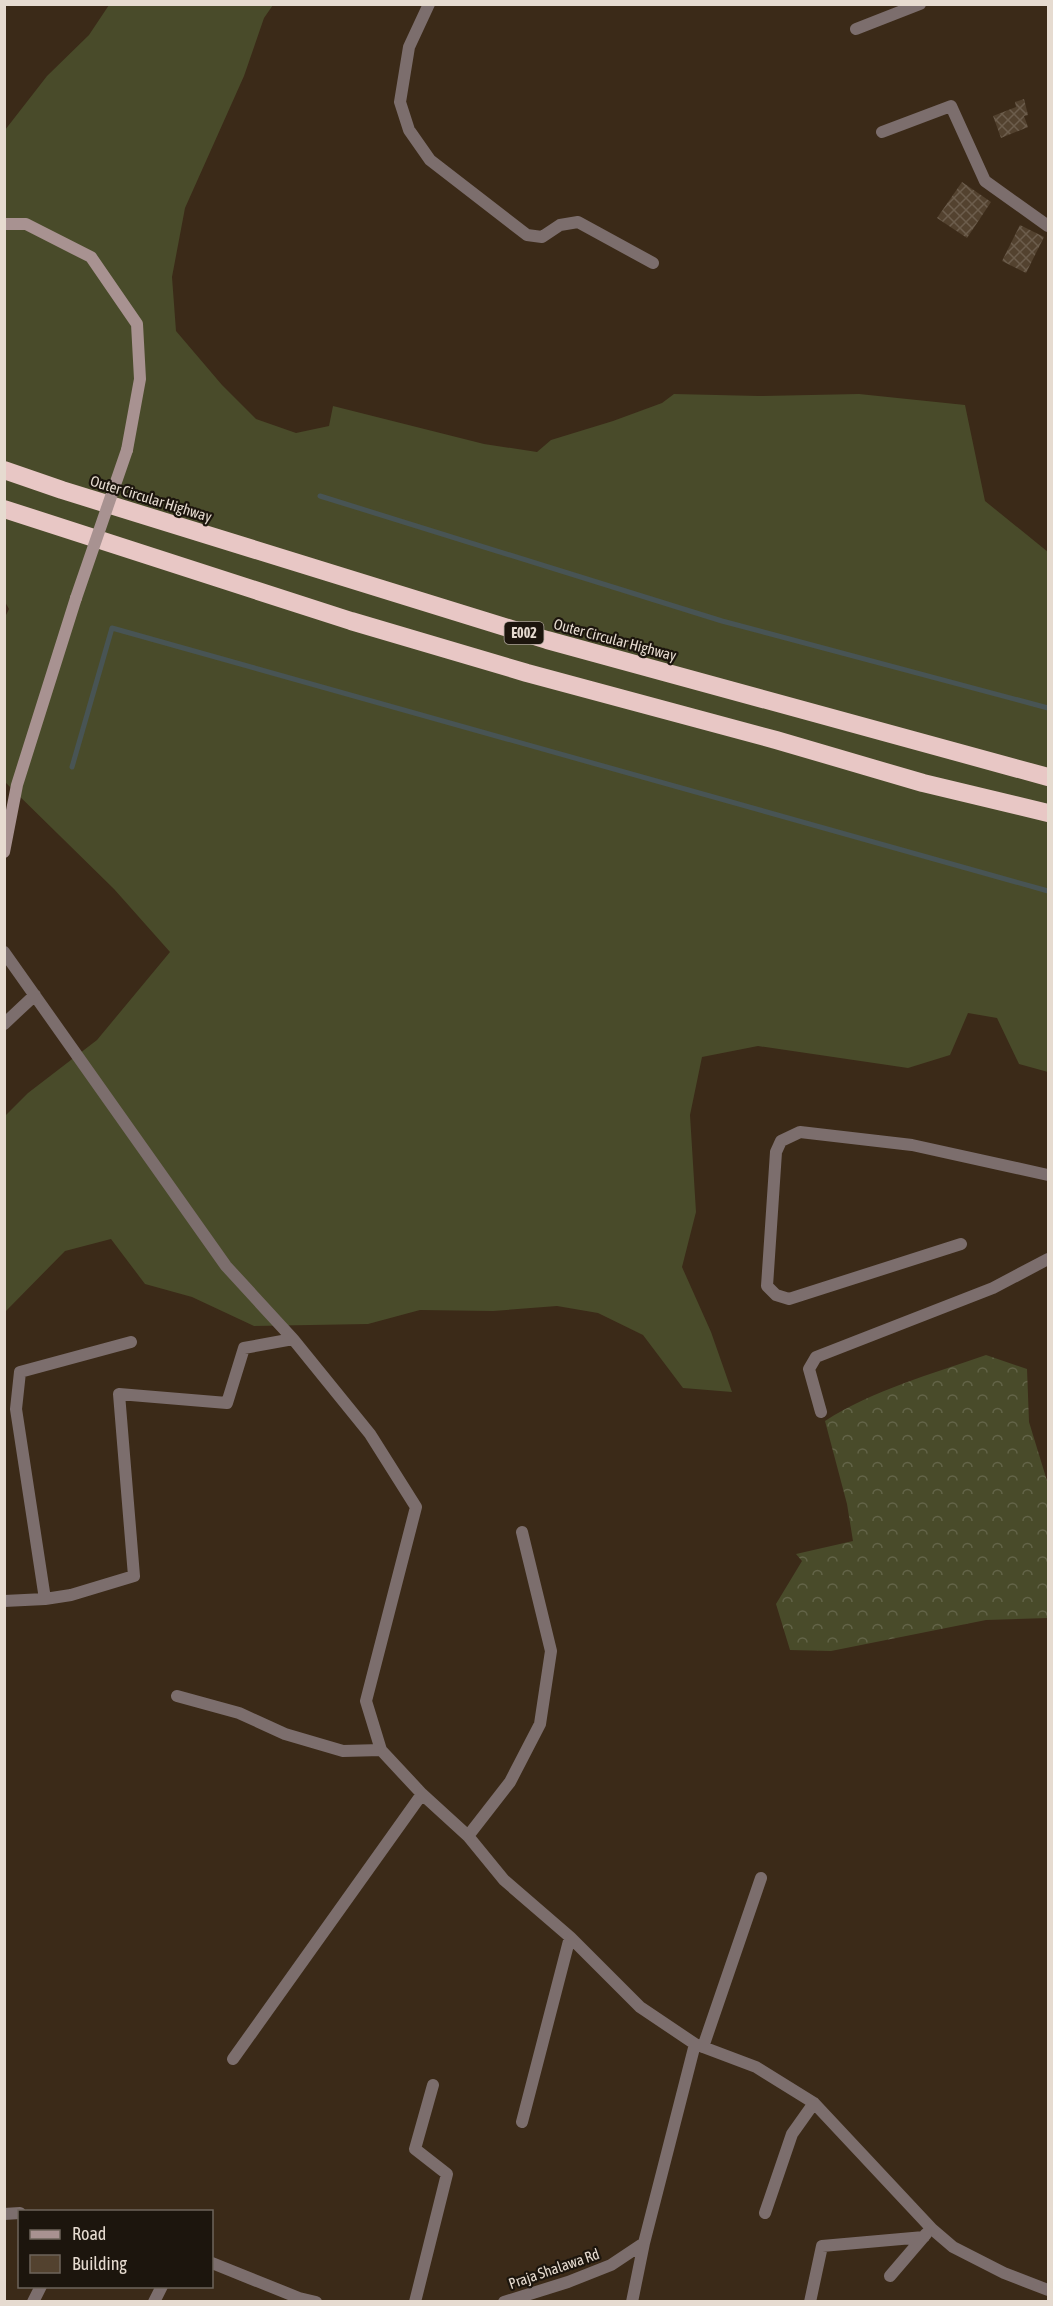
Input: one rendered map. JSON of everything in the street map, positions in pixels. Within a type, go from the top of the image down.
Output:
[{"type":"highway","name":"Outer Circular Highway","points":[[4,470],[84,497],[547,640],[1048,777]]},
{"type":"highway","name":"E002","points":[[4,509],[351,621],[527,673],[765,736],[923,783],[1048,813]]},
{"type":"street","points":[[429,4],[409,46],[400,102],[409,130],[430,160],[527,235],[542,237],[560,225],[578,222],[653,263]]},
{"type":"street","points":[[856,29],[920,4]]},
{"type":"street","points":[[882,132],[951,106],[985,181],[1048,226]]},
{"type":"street","points":[[4,224],[26,224],[91,257],[137,324],[140,380],[127,450],[76,598],[17,785],[4,852]]},
{"type":"street","points":[[4,952],[226,1266],[293,1339],[370,1434],[416,1507],[366,1701],[381,1750],[468,1836],[504,1880],[570,1937],[640,2007],[699,2045],[756,2067],[814,2103],[928,2233],[1004,2273],[1048,2290]]},
{"type":"street","points":[[4,1024],[35,995]]},
{"type":"street","points":[[961,1244],[789,1299],[776,1295],[767,1286],[776,1152],[781,1141],[800,1132],[912,1145],[1048,1175]]},
{"type":"street","points":[[821,1412],[809,1369],[816,1357],[993,1288],[1048,1259]]},
{"type":"street","points":[[4,1601],[71,1595],[135,1576],[119,1394],[227,1403],[244,1348],[293,1339]]},
{"type":"street","points":[[45,1599],[16,1409],[20,1372],[131,1342]]},
{"type":"street","points":[[468,1836],[510,1782],[540,1724],[551,1651],[522,1532]]},
{"type":"street","points":[[177,1696],[239,1713],[285,1734],[343,1750],[381,1750]]},
{"type":"street","points":[[233,2059],[423,1794]]},
{"type":"street","points":[[632,2301],[644,2243],[699,2045],[761,1878]]},
{"type":"street","points":[[522,2122],[570,1937]]},
{"type":"street","points":[[415,2301],[447,2174],[415,2150],[433,2085]]},
{"type":"street","points":[[765,2213],[792,2134],[814,2103]]},
{"type":"street","points":[[890,2276],[928,2233]]},
{"type":"street","points":[[810,2301],[822,2246],[928,2233]]},
{"type":"street","name":"Praja Shalawa Rd","points":[[504,2301],[568,2282],[611,2265],[644,2243]]},
{"type":"street","points":[[213,2264],[299,2298],[316,2301]]},
{"type":"green space","points":[[109,5],[273,5],[264,18],[244,76],[185,208],[172,277],[176,331],[222,385],[256,419],[296,433],[329,426],[333,406],[484,444],[537,452],[551,440],[662,403],[674,394],[759,396],[859,394],[965,405],[985,501],[1048,552],[1048,1072],[1019,1064],[997,1018],[968,1013],[950,1055],[908,1068],[758,1046],[702,1057],[690,1115],[696,1212],[682,1267],[711,1332],[732,1392],[683,1388],[643,1335],[598,1313],[557,1306],[493,1311],[420,1310],[368,1324],[254,1326],[192,1297],[145,1284],[111,1239],[65,1251],[5,1312],[4,1117],[28,1093],[97,1040],[170,952],[114,889],[5,782],[4,619],[9,609],[4,600],[5,130],[47,76],[89,35]]},
{"type":"green space","points":[[986,1355],[1027,1369],[1029,1422],[1048,1484],[1048,1618],[986,1620],[831,1651],[790,1650],[776,1604],[802,1561],[796,1554],[853,1541],[847,1504],[825,1421],[863,1400]]},
{"type":"building","points":[[1024,99],[1028,115],[1024,116],[1028,127],[1001,138],[993,116],[1016,107],[1015,102]]},
{"type":"building","points":[[962,182],[991,202],[967,238],[937,218]]},
{"type":"building","points":[[1020,225],[1044,237],[1026,273],[1002,261]]},
{"type":"waterway","points":[[320,496],[722,621],[1048,708]]},
{"type":"waterway","points":[[72,767],[112,628],[1048,891]]}]
